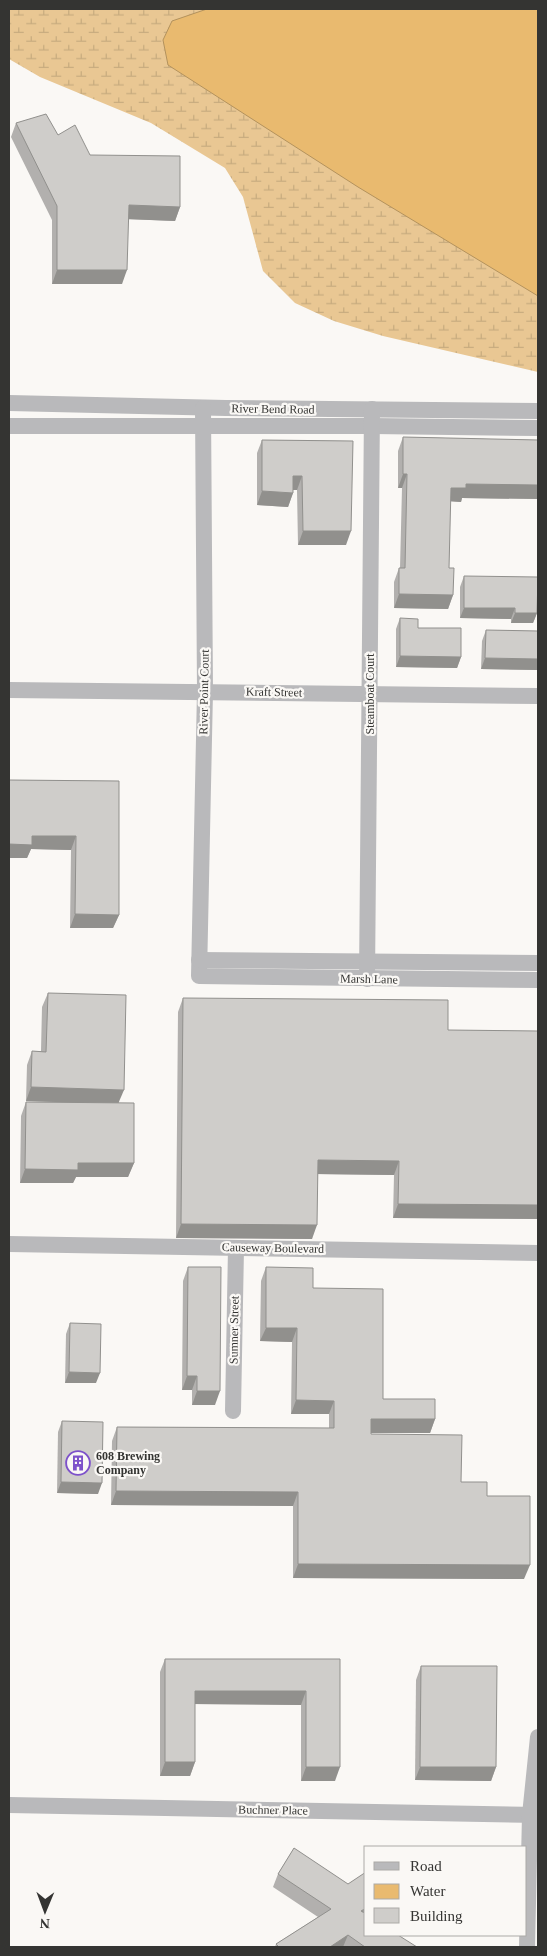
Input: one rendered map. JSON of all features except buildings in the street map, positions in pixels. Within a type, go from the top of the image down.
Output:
[{"type":"street","name":"River Bend Road","points":[[9,403],[203,408],[538,428]]},
{"type":"street","name":"River Point Court","points":[[199,976],[204,691],[203,408]]},
{"type":"street","name":"River Bend Road","points":[[9,426],[203,426],[538,411]]},
{"type":"street","name":"Steamboat Court","points":[[367,979],[372,418]]},
{"type":"street","name":"Kraft Street","points":[[9,690],[538,696]]},
{"type":"street","name":"Marsh Lane","points":[[199,960],[538,963]]},
{"type":"street","name":"Marsh Lane","points":[[199,976],[538,980]]},
{"type":"street","name":"Causeway Boulevard","points":[[9,1244],[538,1253]]},
{"type":"street","name":"Sumner Street","points":[[233,1411],[236,1248]]},
{"type":"street","points":[[527,1947],[538,1737]]},
{"type":"street","name":"Buchner Place","points":[[9,1805],[534,1815]]},
{"type":"green space","points":[[9,9],[538,9],[538,372],[383,336],[334,321],[295,303],[263,271],[243,197],[225,168],[151,123],[40,77],[9,59]]},
{"type":"water","points":[[207,9],[538,9],[538,296],[358,187],[168,65],[163,40],[172,21]]},
{"type":"place","name":"608 Brewing Company","points":[[78,1463]]}]
